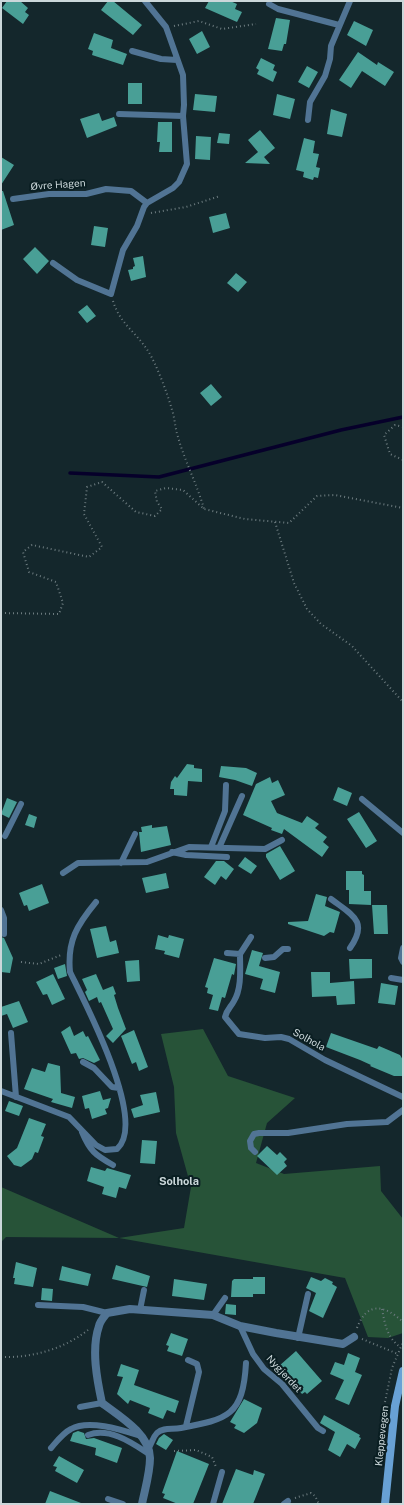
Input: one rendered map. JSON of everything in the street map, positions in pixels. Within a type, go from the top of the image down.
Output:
[{"type":"main road","name":"Kleppevegen","points":[[385,1504],[395,1406],[403,1371]]},
{"type":"street","points":[[143,1504],[148,1475],[149,1452],[141,1436],[123,1419],[102,1403],[96,1366],[96,1347],[99,1324],[107,1313],[130,1309],[213,1316],[240,1326],[298,1338],[343,1344],[354,1337]]},
{"type":"lane","points":[[53,262],[77,280],[112,294],[123,250],[137,226],[147,203],[173,188],[183,175],[187,164],[183,116],[184,80],[167,28],[161,18],[145,1]]},
{"type":"lane","points":[[308,120],[310,102],[325,76],[330,60],[331,46],[350,1]]},
{"type":"lane","points":[[269,4],[278,9],[339,25]]},
{"type":"lane","points":[[132,51],[161,59],[177,60]]},
{"type":"lane","points":[[119,114],[183,116]]},
{"type":"lane","name":"Øvre Hagen","points":[[13,199],[49,194],[86,194],[106,188],[131,191],[147,203]]},
{"type":"lane","points":[[211,847],[224,811],[226,785]]},
{"type":"lane","points":[[219,848],[242,796]]},
{"type":"lane","points":[[362,799],[403,833]]},
{"type":"lane","points":[[5,836],[21,804]]},
{"type":"lane","points":[[121,864],[135,834]]},
{"type":"lane","points":[[63,874],[78,863],[121,864],[147,862],[189,847],[265,849],[282,840]]},
{"type":"lane","points":[[172,852],[186,855],[227,857]]},
{"type":"lane","points":[[331,899],[355,917],[358,923],[360,929],[358,937],[350,948]]},
{"type":"lane","points":[[1,1091],[63,1114],[79,1126],[96,1145],[105,1150],[112,1150],[121,1146],[124,1140],[127,1123],[119,1088],[107,1051],[70,972],[69,952],[77,926],[96,902]]},
{"type":"lane","points":[[1,910],[4,918],[4,934]]},
{"type":"lane","points":[[227,954],[240,954],[251,937]]},
{"type":"lane","points":[[403,948],[401,958],[403,962]]},
{"type":"lane","points":[[265,958],[274,957],[283,949],[288,949]]},
{"type":"lane","name":"Solhola","points":[[240,954],[240,980],[235,1001],[227,1009],[225,1017],[239,1034],[265,1038],[281,1037],[290,1039],[325,1060],[403,1097]]},
{"type":"lane","points":[[391,978],[403,980]]},
{"type":"lane","points":[[11,1033],[16,1097]]},
{"type":"lane","points":[[83,1062],[94,1068],[112,1087],[119,1088]]},
{"type":"lane","points":[[255,1152],[251,1148],[250,1141],[254,1134],[288,1133],[347,1124],[387,1122],[403,1110]]},
{"type":"lane","points":[[79,1126],[86,1143],[94,1154],[113,1165]]},
{"type":"lane","points":[[140,1310],[144,1290]]},
{"type":"lane","points":[[298,1338],[308,1294]]},
{"type":"lane","points":[[213,1316],[225,1298]]},
{"type":"lane","points":[[38,1305],[83,1307],[107,1313]]},
{"type":"lane","name":"Nygjerdet","points":[[240,1326],[253,1354],[264,1369],[282,1384],[318,1428],[323,1431]]},
{"type":"lane","points":[[186,1426],[199,1372],[197,1364],[188,1360]]},
{"type":"lane","points":[[88,1435],[98,1433],[119,1436],[149,1452],[153,1438],[163,1429],[181,1428],[212,1421],[229,1414],[240,1397],[245,1378],[246,1363]]},
{"type":"lane","points":[[80,1407],[102,1403]]},
{"type":"lane","points":[[51,1448],[70,1429],[85,1425],[112,1427],[141,1436]]},
{"type":"lane","points":[[213,1504],[222,1472]]},
{"type":"lane","points":[[108,1499],[123,1504]]},
{"type":"path","points":[[167,28],[199,21],[222,29],[256,24]]},
{"type":"path","points":[[147,214],[186,207],[220,196]]},
{"type":"path","points":[[112,294],[118,314],[126,326],[148,350],[152,359],[172,410],[178,438],[197,485],[204,509]]},
{"type":"path","points":[[403,427],[395,425],[384,436],[390,454],[403,460]]},
{"type":"path","points":[[1,613],[59,614],[63,603],[56,582],[29,572],[23,552],[32,545],[89,557],[102,547],[84,514],[87,487],[102,482],[136,512],[155,516],[162,509],[157,502],[155,491],[166,488],[183,490],[204,509],[245,518],[275,522],[289,523],[317,496],[335,496],[403,508]]},
{"type":"path","points":[[275,522],[294,583],[307,609],[321,624],[352,646],[403,702]]},
{"type":"path","points":[[21,962],[39,964],[69,952]]},
{"type":"path","points":[[398,1354],[354,1337],[364,1314],[369,1309],[382,1309],[398,1317],[403,1322]]},
{"type":"path","points":[[382,1309],[387,1330],[392,1340],[400,1347]]},
{"type":"path","points":[[1,1357],[53,1350],[72,1341],[90,1327]]},
{"type":"path","points":[[174,1451],[193,1449],[208,1455],[214,1458],[215,1466],[222,1472]]},
{"type":"path","points":[[286,1503],[311,1493],[315,1496],[319,1504]]},
{"type":"green space","points":[[203,1029],[228,1076],[295,1098],[267,1123],[256,1163],[284,1174],[380,1166],[381,1191],[403,1219],[403,1333],[388,1338],[368,1337],[345,1278],[119,1238],[184,1228],[191,1187],[176,1133],[174,1087],[161,1034]]},
{"type":"green space","points":[[1,1187],[119,1238],[6,1237],[1,1242]]},
{"type":"building","points":[[7,1],[20,1],[28,8],[25,12],[29,15],[23,24],[2,8]]},
{"type":"building","points":[[108,1],[113,1],[142,25],[133,35],[101,10]]},
{"type":"building","points":[[209,1],[230,1],[237,4],[235,9],[242,12],[237,22],[205,8]]},
{"type":"building","points":[[276,18],[290,20],[286,44],[284,44],[282,51],[268,49]]},
{"type":"building","points":[[354,21],[373,30],[366,46],[347,35]]},
{"type":"building","points":[[202,31],[210,47],[197,54],[189,39]]},
{"type":"building","points":[[94,33],[113,40],[111,48],[127,54],[123,65],[92,55],[93,51],[88,49]]},
{"type":"building","points":[[358,52],[377,65],[378,62],[394,72],[385,86],[362,71],[351,88],[339,80]]},
{"type":"building","points":[[261,58],[275,65],[273,70],[277,72],[273,82],[257,74],[259,70],[256,68]]},
{"type":"building","points":[[307,66],[318,72],[309,88],[298,82]]},
{"type":"building","points":[[128,83],[142,83],[142,104],[128,104]]},
{"type":"building","points":[[195,94],[217,96],[215,112],[193,110]]},
{"type":"building","points":[[277,94],[295,99],[290,119],[273,115]]},
{"type":"building","points":[[331,109],[347,114],[342,137],[327,134]]},
{"type":"building","points":[[99,113],[102,121],[114,117],[117,126],[87,138],[80,119]]},
{"type":"building","points":[[158,122],[172,122],[172,152],[159,152],[160,142],[157,142]]},
{"type":"building","points":[[260,130],[275,148],[264,157],[270,164],[245,163],[258,152],[248,140]]},
{"type":"building","points":[[219,133],[230,134],[229,144],[217,143]]},
{"type":"building","points":[[196,136],[211,137],[210,160],[195,159]]},
{"type":"building","points":[[304,138],[315,141],[313,153],[319,154],[316,167],[320,168],[318,178],[314,177],[313,180],[303,177],[304,172],[296,170]]},
{"type":"building","points":[[1,157],[14,165],[1,185]]},
{"type":"building","points":[[1,191],[3,191],[14,225],[1,230]]},
{"type":"building","points":[[226,213],[230,228],[213,233],[209,217]]},
{"type":"building","points":[[94,226],[108,228],[105,247],[91,245]]},
{"type":"building","points":[[35,247],[49,261],[37,274],[23,259]]},
{"type":"building","points":[[143,256],[146,277],[131,281],[128,270],[133,269],[135,266],[133,258]]},
{"type":"building","points":[[236,273],[247,282],[238,292],[227,283]]},
{"type":"building","points":[[87,305],[96,316],[87,323],[78,312]]},
{"type":"building","points":[[211,384],[222,397],[211,406],[200,393]]},
{"type":"building","points":[[187,764],[194,765],[194,768],[202,769],[202,782],[188,781],[187,796],[174,795],[174,789],[170,789],[171,782],[175,776],[177,778]]},
{"type":"building","points":[[221,766],[246,768],[257,773],[252,786],[235,780],[219,777]]},
{"type":"building","points":[[270,777],[272,783],[278,780],[285,795],[271,801],[277,813],[302,823],[307,816],[319,824],[315,828],[327,837],[323,842],[329,847],[322,857],[284,829],[282,834],[271,830],[272,828],[243,815],[256,784]]},
{"type":"building","points":[[338,787],[352,793],[347,806],[333,800]]},
{"type":"building","points":[[7,798],[17,802],[9,818],[1,814]]},
{"type":"building","points":[[359,812],[377,841],[366,848],[347,819]]},
{"type":"building","points":[[29,814],[37,817],[34,828],[25,825]]},
{"type":"building","points":[[152,825],[152,828],[167,826],[171,845],[141,852],[139,832],[142,832],[141,827]]},
{"type":"building","points":[[280,846],[295,871],[280,880],[266,857],[266,854]]},
{"type":"building","points":[[245,857],[257,866],[251,874],[238,866]]},
{"type":"building","points":[[216,861],[224,861],[234,869],[226,880],[221,876],[215,885],[204,877]]},
{"type":"building","points":[[346,871],[362,871],[362,874],[364,875],[364,891],[371,891],[371,905],[349,904],[349,890],[346,890]]},
{"type":"building","points":[[166,873],[169,888],[146,893],[142,878]]},
{"type":"building","points":[[42,884],[49,903],[29,911],[27,905],[24,906],[19,893]]},
{"type":"building","points":[[316,894],[327,897],[325,906],[340,912],[334,933],[330,932],[324,936],[288,924],[288,922],[308,921]]},
{"type":"building","points":[[372,905],[387,905],[388,934],[374,934]]},
{"type":"building","points":[[106,926],[110,942],[116,940],[119,953],[97,958],[90,929]]},
{"type":"building","points":[[158,935],[168,938],[169,935],[184,939],[179,958],[164,954],[165,951],[155,949]]},
{"type":"building","points":[[1,937],[4,938],[13,958],[10,973],[1,972]]},
{"type":"building","points":[[252,950],[263,953],[259,966],[280,972],[275,993],[260,989],[263,979],[245,974]]},
{"type":"building","points":[[214,958],[236,964],[234,975],[232,974],[225,998],[222,997],[218,1011],[209,1009],[213,995],[207,993],[208,988],[205,987]]},
{"type":"building","points":[[349,959],[372,959],[372,978],[350,979]]},
{"type":"building","points":[[139,960],[140,981],[127,982],[125,961]]},
{"type":"building","points":[[65,964],[67,976],[58,979],[54,968]]},
{"type":"building","points":[[311,972],[330,972],[330,983],[354,981],[355,1004],[337,1005],[336,996],[312,997]]},
{"type":"building","points":[[53,974],[65,999],[52,1005],[47,994],[43,995],[36,982]]},
{"type":"building","points":[[96,974],[103,990],[113,986],[116,994],[114,995],[126,1029],[113,1043],[106,1036],[113,1029],[101,1002],[99,1003],[97,997],[89,1001],[85,992],[87,990],[82,979]]},
{"type":"building","points":[[381,983],[398,986],[395,1005],[378,1003]]},
{"type":"building","points":[[19,1001],[28,1022],[13,1028],[7,1014],[1,1016],[1,1007]]},
{"type":"building","points":[[70,1026],[74,1036],[83,1031],[86,1037],[88,1036],[100,1060],[94,1063],[83,1058],[79,1059],[76,1053],[71,1054],[61,1032]]},
{"type":"building","points":[[134,1030],[148,1067],[139,1071],[136,1062],[132,1064],[121,1036]]},
{"type":"building","points":[[331,1033],[377,1049],[379,1046],[400,1055],[403,1060],[403,1076],[394,1076],[360,1060],[326,1047]]},
{"type":"building","points":[[48,1063],[60,1066],[61,1093],[75,1097],[72,1108],[51,1102],[53,1099],[24,1089],[32,1068],[45,1072]]},
{"type":"building","points":[[100,1091],[103,1100],[111,1098],[108,1108],[105,1109],[107,1114],[92,1119],[89,1108],[85,1109],[82,1096]]},
{"type":"building","points":[[156,1092],[160,1112],[134,1118],[131,1109],[143,1105],[140,1095]]},
{"type":"building","points":[[9,1101],[23,1106],[19,1116],[5,1111]]},
{"type":"building","points":[[29,1118],[46,1124],[41,1136],[44,1137],[38,1153],[35,1152],[32,1159],[21,1167],[14,1165],[7,1156],[17,1148]]},
{"type":"building","points":[[142,1140],[157,1141],[155,1164],[140,1163]]},
{"type":"building","points":[[267,1146],[277,1155],[280,1152],[287,1159],[284,1162],[287,1166],[277,1175],[257,1156]]},
{"type":"building","points":[[91,1167],[105,1171],[107,1168],[131,1175],[126,1189],[119,1187],[116,1198],[102,1194],[104,1187],[87,1181]]},
{"type":"building","points":[[16,1262],[37,1268],[33,1287],[14,1284],[15,1278],[13,1278]]},
{"type":"building","points":[[116,1265],[150,1276],[147,1287],[112,1279]]},
{"type":"building","points":[[62,1266],[91,1274],[88,1286],[59,1280]]},
{"type":"building","points":[[253,1277],[265,1277],[265,1294],[253,1294],[253,1297],[231,1297],[232,1281],[234,1279],[253,1279]]},
{"type":"building","points":[[311,1277],[321,1281],[325,1278],[333,1282],[332,1284],[337,1287],[323,1318],[309,1311],[316,1293],[306,1288]]},
{"type":"building","points":[[174,1279],[207,1284],[204,1300],[172,1296]]},
{"type":"building","points":[[42,1288],[53,1289],[52,1301],[41,1300]]},
{"type":"building","points":[[226,1304],[236,1305],[236,1315],[225,1314]]},
{"type":"building","points":[[171,1333],[188,1339],[182,1356],[167,1351],[169,1346],[166,1345]]},
{"type":"building","points":[[296,1351],[322,1381],[307,1394],[305,1392],[302,1394],[279,1366]]},
{"type":"building","points":[[348,1353],[360,1358],[355,1372],[362,1375],[349,1405],[335,1399],[344,1380],[330,1374],[335,1362],[344,1365]]},
{"type":"building","points":[[121,1364],[139,1370],[134,1385],[179,1401],[175,1413],[167,1410],[163,1419],[148,1413],[150,1408],[130,1400],[128,1404],[117,1394],[123,1377],[117,1376]]},
{"type":"building","points":[[244,1399],[262,1408],[257,1423],[244,1433],[234,1428],[236,1425],[230,1422]]},
{"type":"building","points":[[324,1415],[360,1435],[359,1437],[361,1438],[355,1449],[347,1444],[340,1457],[328,1450],[335,1432],[320,1423]]},
{"type":"building","points":[[78,1431],[84,1433],[86,1439],[94,1438],[122,1448],[117,1463],[95,1455],[96,1448],[70,1441],[73,1433]]},
{"type":"building","points":[[164,1434],[173,1440],[166,1450],[156,1444],[159,1438]]},
{"type":"building","points":[[177,1451],[209,1464],[193,1504],[178,1504],[163,1498],[165,1494],[162,1493]]},
{"type":"building","points":[[59,1456],[84,1470],[77,1483],[55,1471],[57,1467],[53,1466]]},
{"type":"building","points":[[236,1469],[253,1475],[254,1470],[265,1474],[253,1504],[222,1504]]},
{"type":"building","points":[[50,1491],[81,1503],[45,1504]]},
{"type":"waterway","points":[[70,473],[159,477],[341,430],[403,417]]},
{"type":"district","name":"Solhola","points":[[179,1182]]}]
